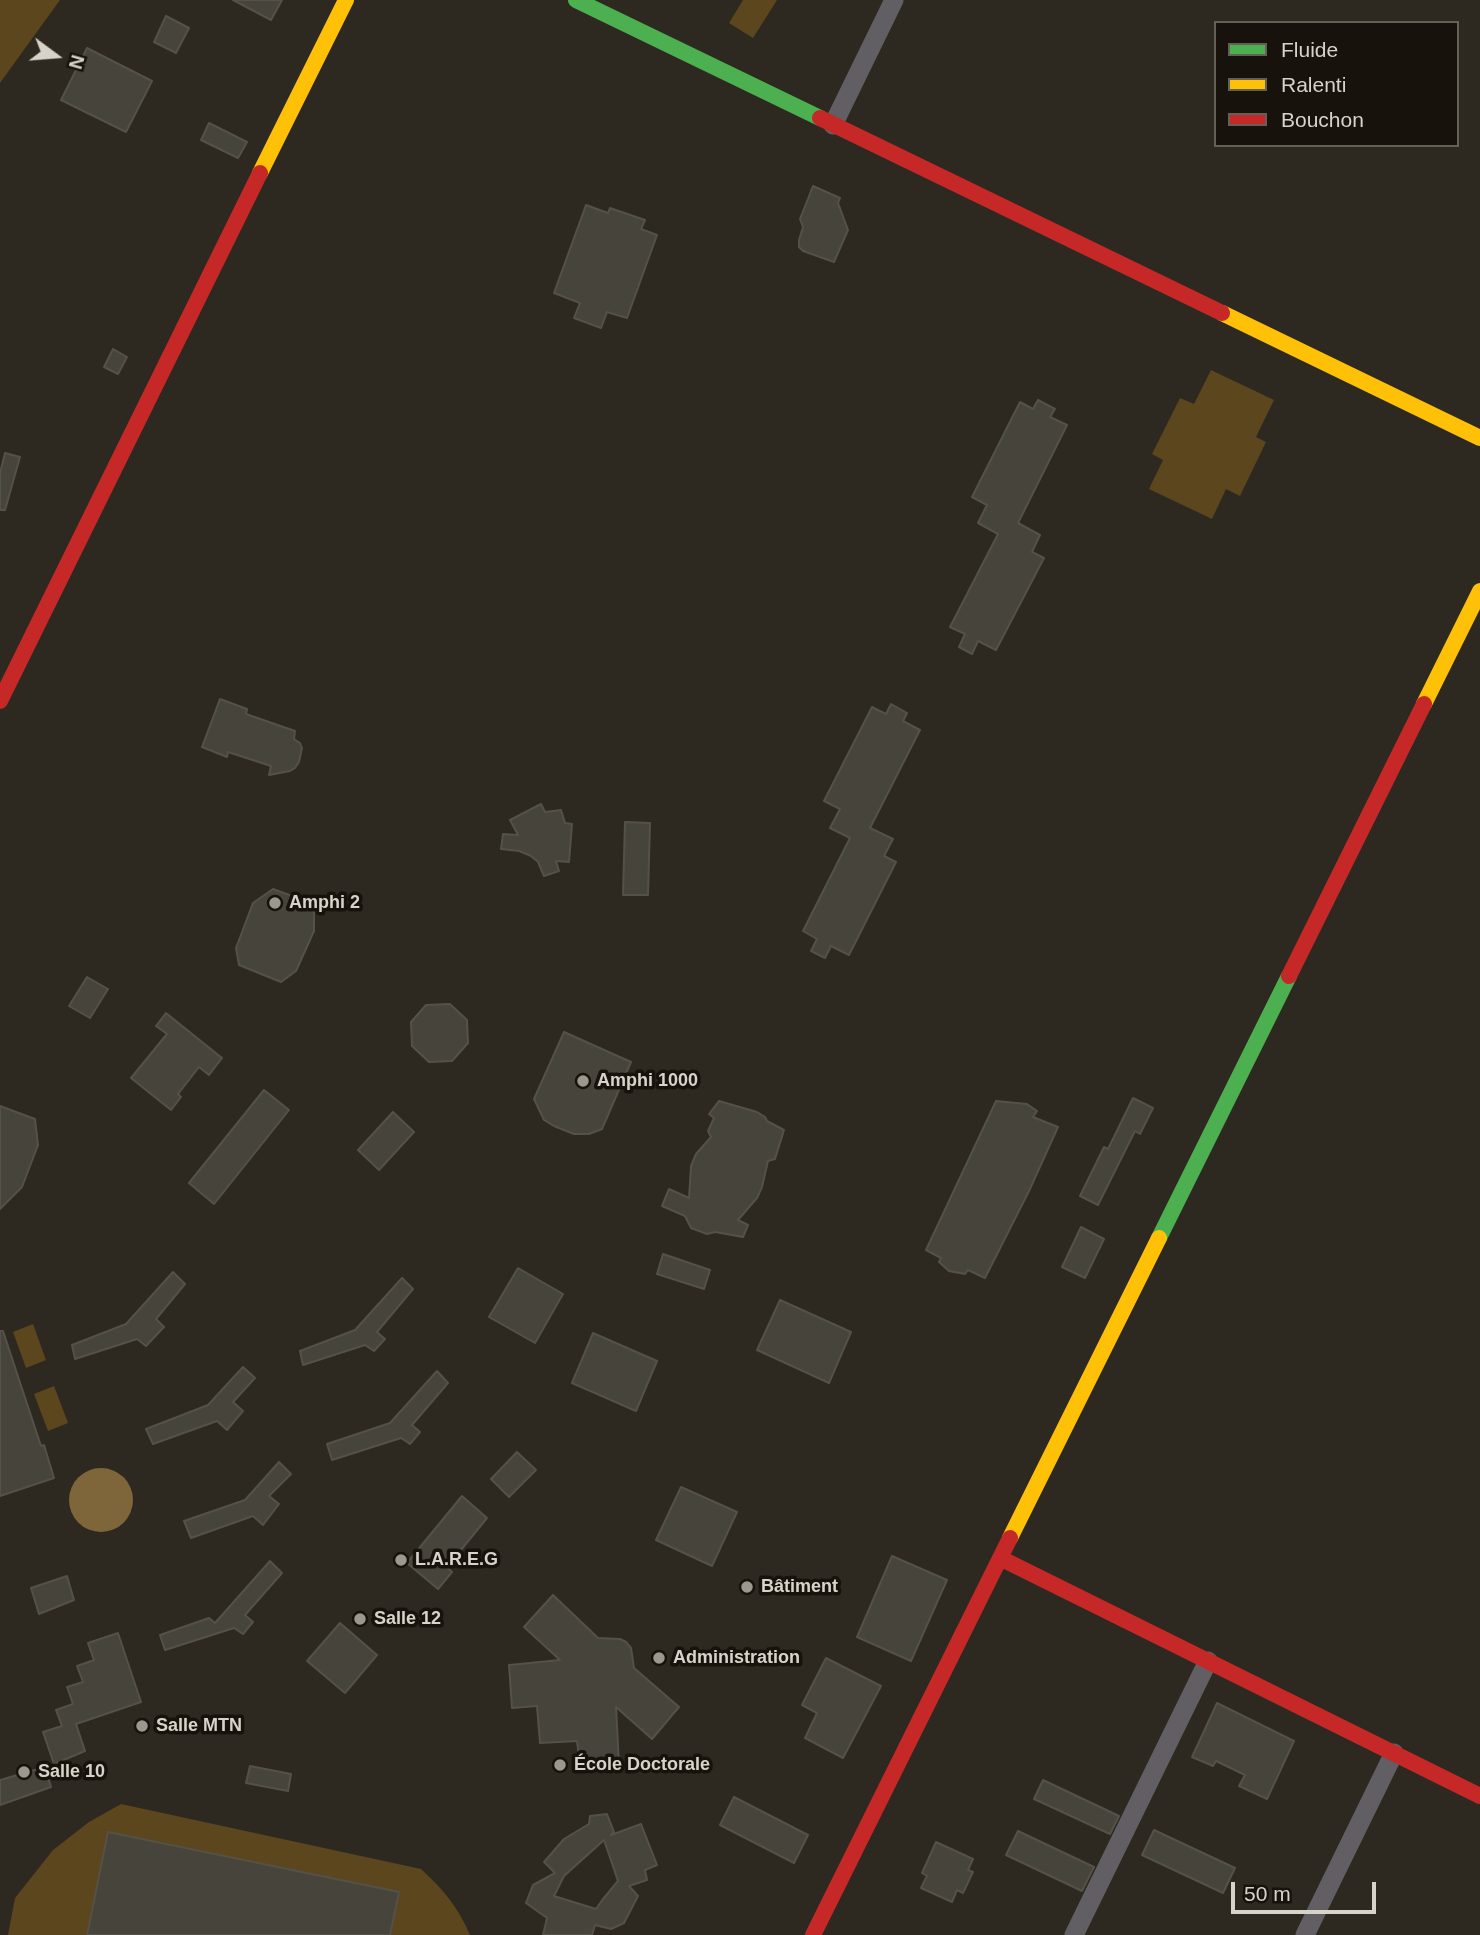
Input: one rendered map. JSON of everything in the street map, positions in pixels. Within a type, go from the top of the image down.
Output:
[{"type":"street","points":[[0,701],[345,0]]},
{"type":"street","points":[[576,0],[1480,438]]},
{"type":"street","points":[[833,125],[894,0]]},
{"type":"street","points":[[813,1935],[1480,591]]},
{"type":"street","points":[[1000,1558],[1480,1796]]},
{"type":"street","points":[[1074,1935],[1208,1661]]},
{"type":"street","points":[[1305,1935],[1394,1753]]},
{"type":"shaded area","points":[[0,0],[60,0],[0,83]]},
{"type":"shaded area","points":[[743,0],[777,0],[753,38],[729,23]]},
{"type":"shaded area","points":[[1211,370],[1274,400],[1256,437],[1266,442],[1240,496],[1226,489],[1212,519],[1149,489],[1163,460],[1152,454],[1180,398],[1194,404]]},
{"type":"shaded area","points":[[33,1324],[46,1360],[26,1368],[13,1332]]},
{"type":"shaded area","points":[[54,1386],[68,1423],[48,1431],[34,1394]]},
{"type":"shaded area","points":[[101,1468],[113,1470],[124,1477],[131,1488],[131,1512],[124,1523],[113,1530],[101,1532],[89,1530],[78,1523],[71,1512],[69,1500],[71,1488],[78,1477],[89,1470]]},
{"type":"shaded area","points":[[121,1804],[421,1869],[449,1899],[470,1935],[8,1935],[15,1898],[53,1850],[89,1822]]},
{"type":"building","points":[[233,0],[282,0],[271,20]]},
{"type":"building","points":[[166,16],[189,28],[176,53],[154,42]]},
{"type":"building","points":[[87,48],[152,81],[126,132],[61,100]]},
{"type":"building","points":[[209,123],[247,142],[238,158],[201,140]]},
{"type":"building","points":[[813,186],[840,198],[838,203],[848,230],[834,262],[803,251],[799,247],[803,227],[800,219]]},
{"type":"building","points":[[586,205],[608,213],[610,208],[645,220],[641,229],[657,235],[627,318],[607,312],[601,328],[574,318],[580,303],[554,293]]},
{"type":"building","points":[[113,349],[127,357],[118,374],[104,367]]},
{"type":"building","points":[[1038,400],[1055,409],[1050,417],[1067,425],[1018,523],[1040,535],[1032,552],[1044,558],[996,650],[978,641],[972,654],[959,647],[965,634],[950,627],[998,534],[978,523],[987,505],[972,497],[1020,402],[1033,409]]},
{"type":"building","points":[[5,453],[20,457],[5,510],[0,510],[0,473]]},
{"type":"building","points":[[220,699],[247,709],[246,714],[295,731],[294,739],[302,748],[295,768],[269,775],[271,766],[228,752],[227,757],[202,747]]},
{"type":"building","points":[[891,704],[907,713],[903,721],[920,730],[870,828],[893,839],[884,856],[896,862],[849,955],[831,946],[825,958],[811,951],[817,939],[803,931],[850,838],[830,828],[840,809],[824,801],[872,707],[886,714]]},
{"type":"building","points":[[541,804],[545,812],[561,810],[565,823],[572,824],[569,862],[556,861],[559,871],[544,876],[538,862],[531,856],[519,851],[501,849],[503,834],[518,835],[510,820]]},
{"type":"building","points":[[625,822],[650,823],[648,895],[623,895]]},
{"type":"building","points":[[273,889],[314,904],[314,931],[296,971],[281,982],[239,965],[236,948],[253,903]]},
{"type":"building","points":[[87,977],[108,989],[90,1018],[69,1006]]},
{"type":"building","points":[[450,1004],[467,1020],[468,1043],[452,1061],[429,1062],[412,1046],[411,1022],[426,1005]]},
{"type":"building","points":[[166,1013],[222,1058],[209,1075],[199,1067],[178,1094],[181,1097],[171,1110],[131,1078],[167,1034],[156,1026]]},
{"type":"building","name":"Amphi 1000","points":[[564,1032],[631,1062],[602,1129],[589,1134],[574,1134],[544,1120],[534,1099]]},
{"type":"building","points":[[264,1090],[289,1110],[214,1204],[189,1183]]},
{"type":"building","points":[[1133,1098],[1153,1108],[1140,1134],[1135,1131],[1098,1205],[1080,1196],[1104,1147],[1108,1149]]},
{"type":"building","points":[[719,1101],[757,1112],[784,1130],[775,1159],[768,1161],[757,1198],[738,1220],[748,1225],[743,1237],[715,1232],[707,1234],[691,1228],[685,1216],[662,1206],[669,1189],[689,1198],[691,1166],[696,1154],[711,1137],[708,1131],[714,1118],[709,1114]]},
{"type":"building","points":[[996,1101],[1027,1104],[1037,1111],[1033,1117],[1058,1127],[985,1278],[968,1270],[965,1274],[949,1271],[939,1262],[941,1258],[926,1250]]},
{"type":"building","points":[[0,1106],[35,1119],[38,1145],[22,1187],[0,1209]]},
{"type":"building","points":[[393,1112],[414,1132],[379,1170],[358,1150]]},
{"type":"building","points":[[1081,1227],[1104,1239],[1085,1278],[1062,1267]]},
{"type":"building","points":[[663,1254],[710,1270],[704,1289],[657,1274]]},
{"type":"building","points":[[518,1268],[563,1294],[535,1343],[489,1317]]},
{"type":"building","points":[[173,1272],[185,1284],[156,1319],[164,1327],[146,1346],[137,1339],[75,1359],[72,1345],[126,1324]]},
{"type":"building","points":[[402,1278],[413,1289],[377,1332],[385,1339],[374,1351],[365,1345],[303,1365],[300,1351],[355,1330]]},
{"type":"building","points":[[780,1300],[851,1332],[829,1383],[757,1350]]},
{"type":"building","points":[[0,1331],[3,1331],[54,1478],[0,1496]]},
{"type":"building","points":[[593,1333],[657,1361],[636,1411],[572,1383]]},
{"type":"building","points":[[243,1367],[255,1378],[233,1402],[243,1411],[227,1430],[217,1421],[153,1444],[146,1429],[208,1405]]},
{"type":"building","points":[[437,1371],[448,1383],[412,1425],[420,1432],[410,1444],[401,1438],[332,1460],[327,1444],[390,1423]]},
{"type":"building","points":[[517,1452],[536,1470],[509,1497],[491,1479]]},
{"type":"building","points":[[279,1462],[291,1474],[269,1496],[279,1504],[263,1525],[253,1516],[191,1538],[184,1521],[245,1500]]},
{"type":"building","points":[[681,1487],[737,1512],[712,1566],[656,1540]]},
{"type":"building","points":[[462,1496],[487,1518],[447,1567],[452,1572],[438,1589],[407,1563]]},
{"type":"building","points":[[892,1556],[947,1580],[911,1661],[857,1637]]},
{"type":"building","points":[[270,1561],[282,1573],[245,1615],[253,1622],[243,1634],[234,1628],[165,1650],[160,1635],[209,1618],[215,1623]]},
{"type":"building","points":[[67,1576],[74,1600],[39,1614],[31,1588]]},
{"type":"building","points":[[553,1595],[598,1638],[620,1639],[626,1642],[631,1648],[634,1668],[679,1707],[652,1739],[616,1707],[619,1764],[580,1766],[577,1741],[540,1743],[537,1706],[512,1708],[509,1665],[560,1660],[524,1627]]},
{"type":"building","points":[[340,1623],[377,1655],[345,1693],[307,1661]]},
{"type":"building","points":[[118,1633],[141,1702],[76,1724],[85,1751],[54,1764],[43,1732],[62,1726],[56,1710],[73,1704],[67,1687],[83,1682],[77,1666],[94,1660],[88,1643]]},
{"type":"building","points":[[826,1658],[881,1686],[843,1758],[805,1738],[817,1713],[802,1705]]},
{"type":"building","points":[[1217,1703],[1294,1741],[1267,1799],[1239,1786],[1245,1775],[1216,1761],[1213,1766],[1192,1757]]},
{"type":"building","points":[[250,1766],[291,1774],[288,1791],[246,1783]]},
{"type":"building","points":[[45,1767],[51,1787],[0,1805],[0,1780]]},
{"type":"building","points":[[1043,1780],[1119,1816],[1110,1834],[1034,1799]]},
{"type":"building","points":[[734,1797],[808,1835],[794,1863],[720,1825]]},
{"type":"building","points":[[607,1814],[614,1832],[611,1835],[641,1824],[657,1865],[645,1870],[647,1880],[629,1886],[638,1896],[624,1923],[611,1929],[595,1925],[592,1935],[543,1935],[547,1918],[526,1903],[533,1885],[555,1873],[544,1862],[564,1839],[589,1824],[590,1816]],"holes":[[[604,1840],[618,1881],[596,1909],[554,1896],[564,1876]]]},
{"type":"building","points":[[1154,1830],[1235,1868],[1223,1893],[1142,1855]]},
{"type":"building","points":[[1018,1831],[1094,1867],[1082,1891],[1006,1855]]},
{"type":"building","points":[[108,1832],[399,1892],[390,1935],[87,1935]]},
{"type":"building","points":[[936,1842],[973,1859],[968,1870],[973,1872],[963,1893],[957,1890],[952,1902],[921,1888],[927,1876],[922,1873]]},
{"type":"traffic: fast","points":[[576,0],[820,118]]},
{"type":"traffic: fast","points":[[1159,1238],[1289,976]]},
{"type":"traffic: slow","points":[[260,173],[346,0]]},
{"type":"traffic: slow","points":[[1222,313],[1480,438]]},
{"type":"traffic: slow","points":[[1424,704],[1480,591]]},
{"type":"traffic: slow","points":[[1010,1538],[1159,1238]]},
{"type":"traffic: jam","points":[[820,118],[1222,313]]},
{"type":"traffic: jam","points":[[0,701],[260,173]]},
{"type":"traffic: jam","points":[[1289,976],[1424,704]]},
{"type":"traffic: jam","points":[[813,1935],[1010,1538]]},
{"type":"traffic: jam","points":[[1000,1558],[1480,1796]]},
{"type":"place","name":"Amphi 2","points":[[275,903]]},
{"type":"place","name":"Amphi 1000","points":[[583,1081]]},
{"type":"place","name":"L.A.R.E.G","points":[[401,1560]]},
{"type":"place","name":"Bâtiment","points":[[747,1587]]},
{"type":"place","name":"Salle 12","points":[[360,1619]]},
{"type":"place","name":"Administration","points":[[659,1658]]},
{"type":"place","name":"Salle MTN","points":[[142,1726]]},
{"type":"place","name":"École Doctorale","points":[[560,1765]]},
{"type":"place","name":"Salle 10","points":[[24,1772]]}]
